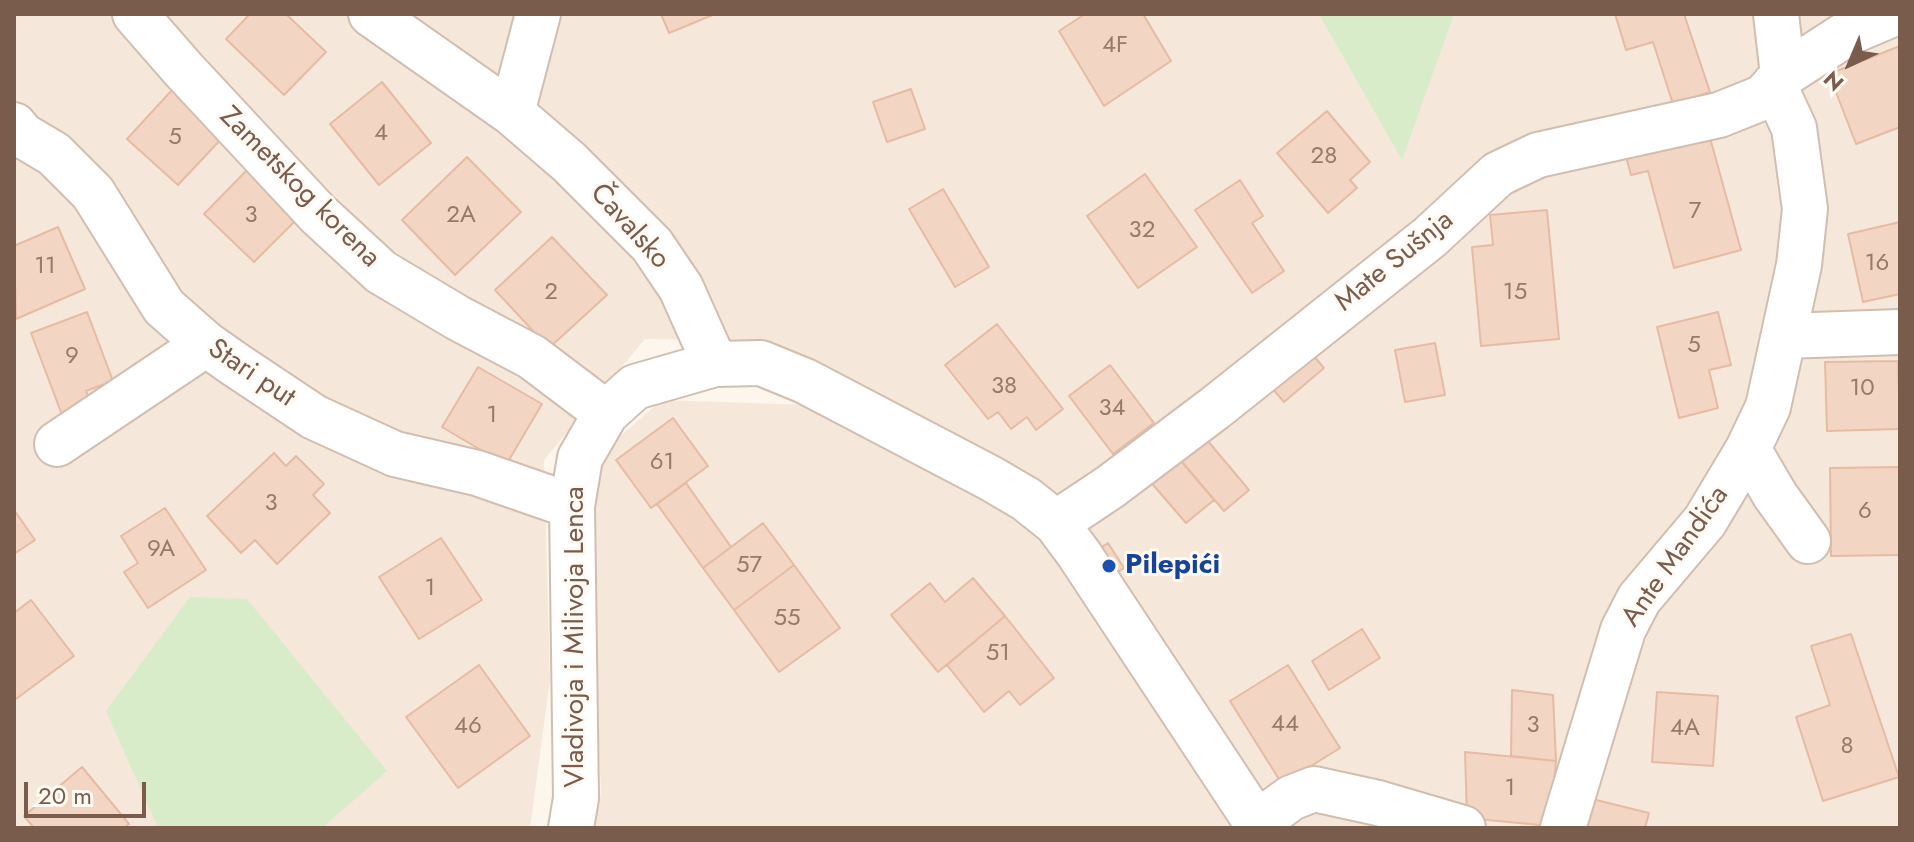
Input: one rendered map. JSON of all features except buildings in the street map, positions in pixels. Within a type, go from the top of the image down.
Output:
[{"type":"street","name":"Zametskog korena","points":[[135,14],[318,214],[381,272],[532,357],[606,413]]},
{"type":"street","name":"Čavalsko","points":[[371,14],[512,113],[569,162],[652,245],[681,288],[715,364]]},
{"type":"street","points":[[512,113],[538,14]]},
{"type":"street","name":"Ante Mandića","points":[[1563,828],[1623,630],[1639,599],[1705,521],[1748,449],[1768,407],[1799,265],[1805,209],[1794,128],[1778,80],[1776,14]]},
{"type":"street","name":"Mate Sušnja","points":[[1056,523],[1110,487],[1215,408],[1430,237],[1498,174],[1538,155],[1719,115],[1764,97],[1778,80],[1848,33],[1893,14]]},
{"type":"street","name":"Stari put","points":[[14,125],[22,135],[54,154],[93,193],[164,307],[206,344],[314,417],[395,454],[477,473],[572,506]]},
{"type":"street","points":[[1784,336],[1900,332]]},
{"type":"street","points":[[57,444],[206,344]]},
{"type":"street","name":"Vladivoja i Milivoja Lenca","points":[[571,828],[576,798],[572,506],[580,458],[606,413],[635,387],[715,364],[761,363],[805,381],[990,478],[1026,499],[1056,523],[1259,826]]},
{"type":"street","points":[[1748,449],[1775,495],[1808,541]]},
{"type":"street","points":[[1259,826],[1291,798],[1314,789],[1378,803],[1463,828]]},
{"type":"shaded area","points":[[14,14],[1900,14],[1900,828],[1274,828],[1140,611],[1045,483],[748,340],[645,339],[544,460],[550,680],[530,828],[14,828]]},
{"type":"shaded area","points":[[662,400],[808,405],[1057,538],[1244,828],[592,828],[601,793],[590,542],[603,451]]},
{"type":"green space","points":[[1319,14],[1454,14],[1402,160]]},
{"type":"green space","points":[[190,597],[247,599],[387,771],[322,828],[158,828],[106,711]]},
{"type":"place","name":"Pilepići","points":[[1109,566]]}]
